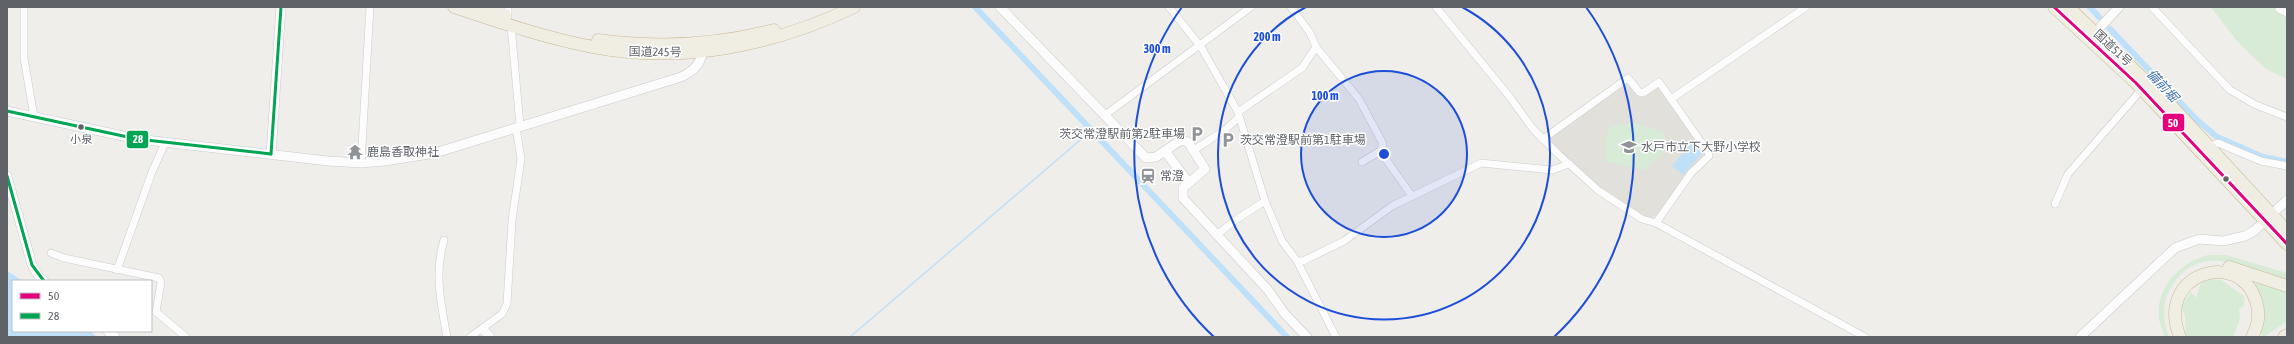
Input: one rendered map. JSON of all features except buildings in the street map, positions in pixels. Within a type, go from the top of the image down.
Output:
[{"type":"highway","name":"国道245号","points":[[454,7],[509,16]]},
{"type":"highway","name":"国道245号","points":[[482,7],[562,33],[594,39],[702,47],[770,39],[813,25],[854,7]]},
{"type":"highway","name":"国道245号","points":[[702,47],[769,31],[810,19],[837,7]]},
{"type":"highway","name":"国道51号","points":[[2054,7],[2099,28],[2142,89],[2269,218],[2287,231]]},
{"type":"highway","name":"国道51号","points":[[2072,8],[2099,28],[2209,147],[2269,218],[2287,244]]},
{"type":"highway","points":[[2174,337],[2169,317],[2171,299],[2185,278],[2201,268],[2216,266],[2234,268],[2287,286]]},
{"type":"highway","points":[[2180,337],[2174,316],[2176,302],[2182,290],[2196,277],[2216,272],[2236,277],[2253,293],[2258,313],[2252,337]]},
{"type":"street","points":[[24,7],[24,58],[34,117]]},
{"type":"street","points":[[271,154],[281,7]]},
{"type":"street","points":[[361,163],[370,7]]},
{"type":"street","points":[[1000,7],[1146,158],[1156,157],[1181,140],[1188,142],[1205,169],[1188,182],[1183,188],[1183,198],[1268,290],[1285,314],[1307,337]]},
{"type":"street","points":[[1169,7],[1201,47],[1238,114],[1265,201],[1282,241],[1298,261],[1336,337]]},
{"type":"street","points":[[1105,116],[1201,47],[1251,7]]},
{"type":"street","points":[[1291,7],[1310,33],[1316,47],[1358,99],[1383,144],[1380,151],[1362,162]]},
{"type":"street","points":[[1436,7],[1543,139],[1599,191],[1642,219],[1656,223],[1865,337]]},
{"type":"street","points":[[1671,99],[1806,7]]},
{"type":"street","points":[[2099,28],[2119,7]]},
{"type":"street","points":[[2152,7],[2230,90],[2256,105],[2287,117]]},
{"type":"street","points":[[2279,9],[2287,13]]},
{"type":"street","points":[[470,337],[502,314],[507,304],[512,220],[521,159],[509,16]]},
{"type":"street","points":[[7,111],[112,134],[271,154],[361,163],[385,161],[435,153],[518,126],[681,77],[695,69],[702,47]]},
{"type":"street","points":[[1194,150],[1226,129],[1238,114],[1302,68],[1316,47]]},
{"type":"street","points":[[1543,139],[1628,78],[1639,92],[1643,93],[1659,82],[1709,156],[1691,172],[1656,223]]},
{"type":"street","points":[[2055,204],[2068,174],[2142,89]]},
{"type":"street","points":[[117,270],[152,172],[166,141]]},
{"type":"street","points":[[2209,147],[2218,143],[2261,160],[2287,166]]},
{"type":"street","points":[[1165,151],[1188,182]]},
{"type":"street","points":[[1380,151],[1412,196]]},
{"type":"street","points":[[1298,261],[1344,241],[1392,206],[1481,163],[1552,170],[1569,164]]},
{"type":"street","points":[[7,176],[32,265],[39,277],[43,280]]},
{"type":"street","points":[[2080,337],[2175,248],[2200,239],[2234,240],[2245,236],[2269,218],[2287,200]]},
{"type":"street","points":[[1217,235],[1234,221],[1265,201]]},
{"type":"street","points":[[444,240],[438,259],[446,337]]},
{"type":"street","points":[[51,253],[64,258],[161,280],[156,312],[186,337]]},
{"type":"street","points":[[483,329],[490,337]]},
{"type":"shaded area","name":"水戸市立下大野小学校","points":[[1627,81],[1638,95],[1658,86],[1707,154],[1662,211],[1651,219],[1639,215],[1608,194],[1584,175],[1549,140],[1549,137]]},
{"type":"green space","points":[[2211,7],[2287,7],[2287,79],[2266,69],[2237,41]]},
{"type":"green space","points":[[1637,123],[1665,133],[1665,141],[1661,154],[1646,170],[1607,162],[1605,143],[1609,129],[1616,125]]},
{"type":"green space","points":[[2208,255],[2226,255],[2287,273],[2287,282],[2242,265],[2212,261],[2198,264],[2185,271],[2169,290],[2165,303],[2164,317],[2169,337],[2165,337],[2159,321],[2159,308],[2165,287],[2179,270],[2198,258]]},
{"type":"green space","points":[[2211,279],[2221,280],[2244,296],[2244,306],[2239,309],[2240,319],[2233,337],[2186,337],[2185,316],[2181,307],[2191,292],[2196,298],[2201,283]]},
{"type":"green space","points":[[2257,283],[2287,293],[2287,321],[2264,337],[2260,333],[2263,308],[2254,285]]},
{"type":"water","points":[[1691,144],[1702,153],[1683,175],[1672,166]]},
{"type":"water","points":[[7,271],[21,280],[12,280],[12,332],[91,332],[97,337],[7,337]]},
{"type":"waterway","points":[[975,7],[1287,337]]},
{"type":"waterway","name":"備前堀","points":[[2090,7],[2099,17]]},
{"type":"waterway","name":"備前堀","points":[[2110,29],[2197,120],[2217,137],[2263,157],[2287,162]]},
{"type":"waterway","points":[[850,337],[1092,130]]},
{"type":"transit line","name":"28","points":[[271,154],[281,7]]},
{"type":"transit line","name":"50","points":[[2054,7],[2136,83],[2287,244]]},
{"type":"transit line","name":"28","points":[[7,111],[137,139],[271,154]]},
{"type":"transit line","name":"28","points":[[7,176],[32,265],[43,280]]},
{"type":"place","name":"小泉","points":[[81,127]]},
{"type":"place","name":"茨交常澄駅前第2駐車場","points":[[1197,134]]},
{"type":"place","name":"茨交常澄駅前第1駐車場","points":[[1228,140]]},
{"type":"place","name":"水戸市立下大野小学校","points":[[1629,147]]},
{"type":"place","name":"鹿島香取神社","points":[[355,152]]},
{"type":"place","name":"常澄","points":[[1148,176]]}]
